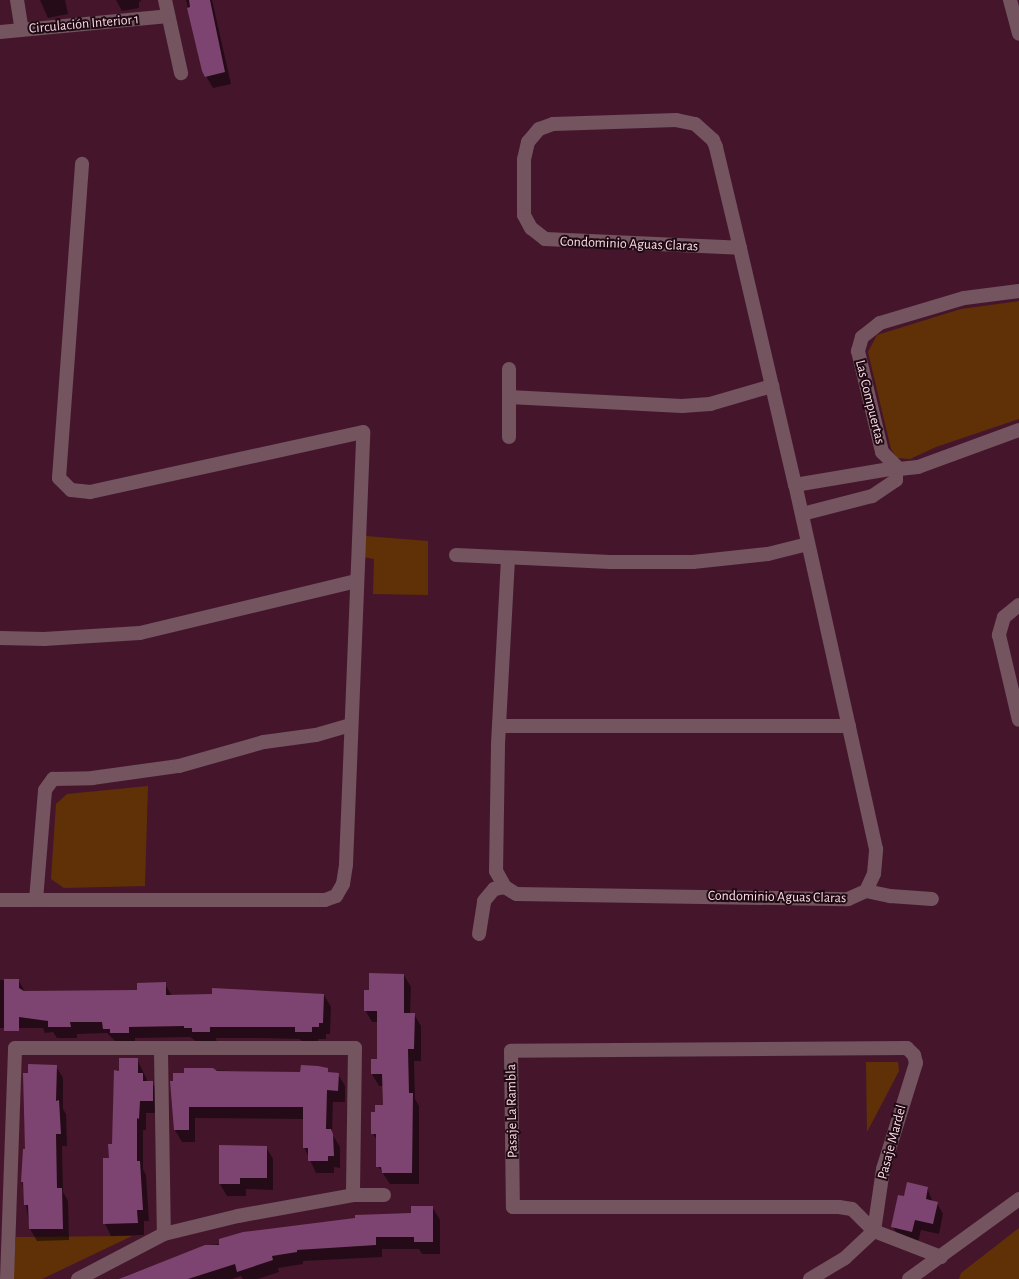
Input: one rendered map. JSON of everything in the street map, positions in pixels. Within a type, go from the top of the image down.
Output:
[{"type":"street","points":[[17,0],[22,30]]},
{"type":"street","points":[[165,0],[181,73]]},
{"type":"street","points":[[1010,0],[1019,34]]},
{"type":"street","name":"Circulación Interior 1","points":[[0,32],[168,16]]},
{"type":"street","name":"Condominio Aguas Claras","points":[[505,887],[516,894],[848,899],[866,891],[874,874],[876,849],[802,514],[740,248],[716,147],[709,134],[695,124],[676,120],[553,124],[539,129],[528,142],[524,158],[524,215],[531,228],[545,239],[740,248]]},
{"type":"street","points":[[0,900],[325,900],[336,896],[343,884],[346,864],[363,432],[90,492],[70,490],[59,478],[82,164]]},
{"type":"street","name":"Las Compuertas","points":[[896,468],[882,452],[858,357],[862,337],[880,323],[914,311],[964,298],[1019,291]]},
{"type":"street","points":[[509,369],[509,437]]},
{"type":"street","points":[[509,397],[682,406],[710,404],[772,386]]},
{"type":"street","points":[[795,485],[896,468],[913,468],[1019,430]]},
{"type":"street","points":[[802,514],[872,496],[896,480],[896,468]]},
{"type":"street","points":[[456,555],[508,559],[693,562],[768,554],[808,544]]},
{"type":"street","points":[[479,934],[484,901],[494,889],[505,887],[496,871],[498,746],[508,559]]},
{"type":"street","points":[[0,638],[44,639],[140,633],[356,581]]},
{"type":"street","points":[[1019,606],[1004,617],[999,635],[1019,720]]},
{"type":"street","points":[[36,900],[45,790],[52,779],[92,778],[179,766],[264,742],[316,735],[351,725]]},
{"type":"street","points":[[499,726],[849,726]]},
{"type":"street","points":[[866,891],[890,896],[932,899]]},
{"type":"street","name":"Pasaje La Rambla","points":[[874,1231],[852,1209],[839,1207],[513,1207],[512,1051],[902,1047],[914,1054]]},
{"type":"street","points":[[7,1279],[15,1048],[161,1051],[355,1048],[353,1195]]},
{"type":"street","points":[[161,1051],[164,1234]]},
{"type":"street","name":"Pasaje Mardel","points":[[874,1231],[883,1169],[916,1063],[914,1054]]},
{"type":"street","points":[[78,1279],[94,1276],[164,1234],[238,1216],[353,1195],[384,1195]]},
{"type":"street","points":[[909,1279],[1019,1199]]},
{"type":"street","points":[[810,1279],[845,1258],[874,1231],[941,1257]]},
{"type":"shaded area","points":[[1019,301],[1019,419],[936,447],[910,459],[897,458],[891,449],[868,352],[877,335],[961,309]]},
{"type":"shaded area","points":[[353,535],[428,541],[428,595],[373,594],[374,559],[353,555]]},
{"type":"shaded area","points":[[148,786],[145,886],[64,888],[51,879],[56,804],[67,794]]},
{"type":"shaded area","points":[[866,1062],[898,1062],[899,1071],[867,1132]]},
{"type":"shaded area","points":[[1019,1228],[1019,1279],[959,1279],[961,1273]]},
{"type":"shaded area","points":[[132,1236],[42,1279],[12,1279],[16,1237]]},
{"type":"building","points":[[189,0],[210,0],[225,72],[205,77],[202,71],[187,8],[190,7]]},
{"type":"building","points":[[369,973],[404,974],[404,1013],[415,1013],[414,1049],[408,1049],[409,1093],[413,1093],[412,1173],[382,1173],[381,1167],[376,1167],[376,1134],[371,1134],[371,1112],[375,1112],[375,1105],[383,1105],[382,1074],[371,1074],[371,1059],[377,1059],[377,1011],[364,1011],[364,990],[369,990]]},
{"type":"building","points":[[4,979],[19,979],[19,988],[24,991],[137,990],[137,983],[166,982],[166,995],[212,994],[212,988],[324,994],[323,1023],[319,1023],[319,1027],[312,1027],[312,1032],[295,1032],[295,1027],[210,1027],[210,1032],[192,1032],[192,1028],[184,1028],[184,1026],[129,1027],[129,1033],[110,1033],[110,1029],[103,1029],[102,1022],[70,1022],[71,1027],[48,1027],[48,1021],[19,1017],[19,1031],[4,1031]]},
{"type":"building","points":[[119,1058],[138,1058],[138,1073],[143,1073],[143,1081],[153,1081],[153,1101],[140,1101],[139,1119],[137,1118],[137,1161],[140,1161],[143,1210],[137,1210],[138,1223],[103,1224],[103,1158],[109,1158],[108,1144],[112,1144],[114,1070],[119,1071]]},
{"type":"building","points":[[28,1064],[57,1065],[56,1101],[59,1100],[61,1134],[56,1134],[57,1188],[62,1188],[63,1229],[29,1229],[28,1205],[24,1205],[23,1182],[21,1182],[23,1149],[25,1149],[23,1073],[28,1073]]},
{"type":"building","points":[[301,1065],[328,1068],[328,1072],[339,1073],[338,1091],[327,1090],[326,1129],[331,1129],[333,1134],[334,1156],[328,1156],[328,1161],[308,1161],[308,1148],[303,1148],[303,1107],[189,1107],[189,1130],[174,1130],[170,1081],[173,1081],[173,1073],[184,1073],[184,1068],[213,1068],[217,1071],[300,1072]]},
{"type":"building","points":[[219,1145],[267,1146],[267,1178],[240,1178],[240,1184],[219,1184]]},
{"type":"building","points":[[907,1182],[928,1187],[926,1199],[938,1202],[933,1224],[915,1220],[912,1232],[891,1227],[898,1195],[904,1196]]},
{"type":"building","points":[[411,1206],[433,1206],[433,1242],[414,1242],[414,1237],[376,1237],[376,1245],[297,1250],[297,1252],[272,1256],[273,1260],[237,1272],[235,1264],[188,1279],[119,1279],[205,1245],[219,1245],[219,1239],[243,1232],[355,1218],[355,1215],[411,1213]]}]
